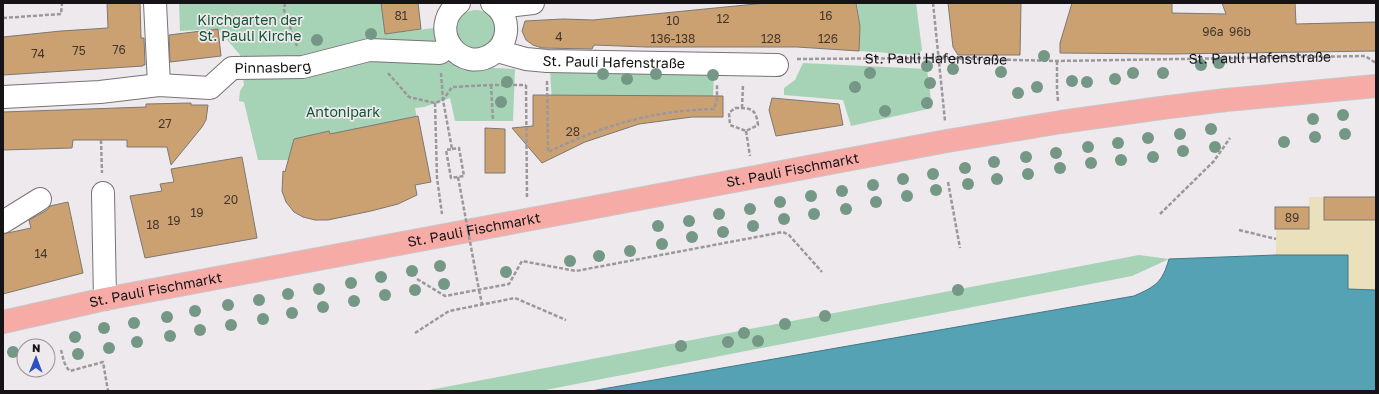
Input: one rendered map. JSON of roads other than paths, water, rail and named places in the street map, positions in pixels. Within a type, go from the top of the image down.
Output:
[{"type":"main road","name":"St. Pauli Fischmarkt","points":[[3,322],[105,299],[1061,122],[1226,100],[1376,86]]},
{"type":"street","points":[[155,3],[159,85]]},
{"type":"street","points":[[495,5],[533,3]]},
{"type":"street","points":[[454,4],[447,16],[445,25],[444,49],[455,52],[462,57],[471,59],[489,57],[502,44],[506,34],[506,25],[504,15],[495,5]]},
{"type":"street","name":"Pinnasberg","points":[[3,97],[100,92],[159,85],[210,88],[232,68],[303,67],[369,50],[444,49]]},
{"type":"street","name":"St. Pauli Hafenstraße","points":[[496,51],[526,59],[547,61],[777,64]]},
{"type":"street","points":[[103,193],[105,299]]},
{"type":"street","points":[[3,222],[40,199]]},
{"type":"water","points":[[1276,255],[1348,255],[1348,289],[1376,290],[1376,391],[591,391],[1134,296],[1153,286],[1161,279],[1169,259]]},
{"type":"park label","name":"Kirchgarten der St. Pauli Kirche","points":[[250,28]]},
{"type":"park label","name":"Antonipark","points":[[343,112]]}]
